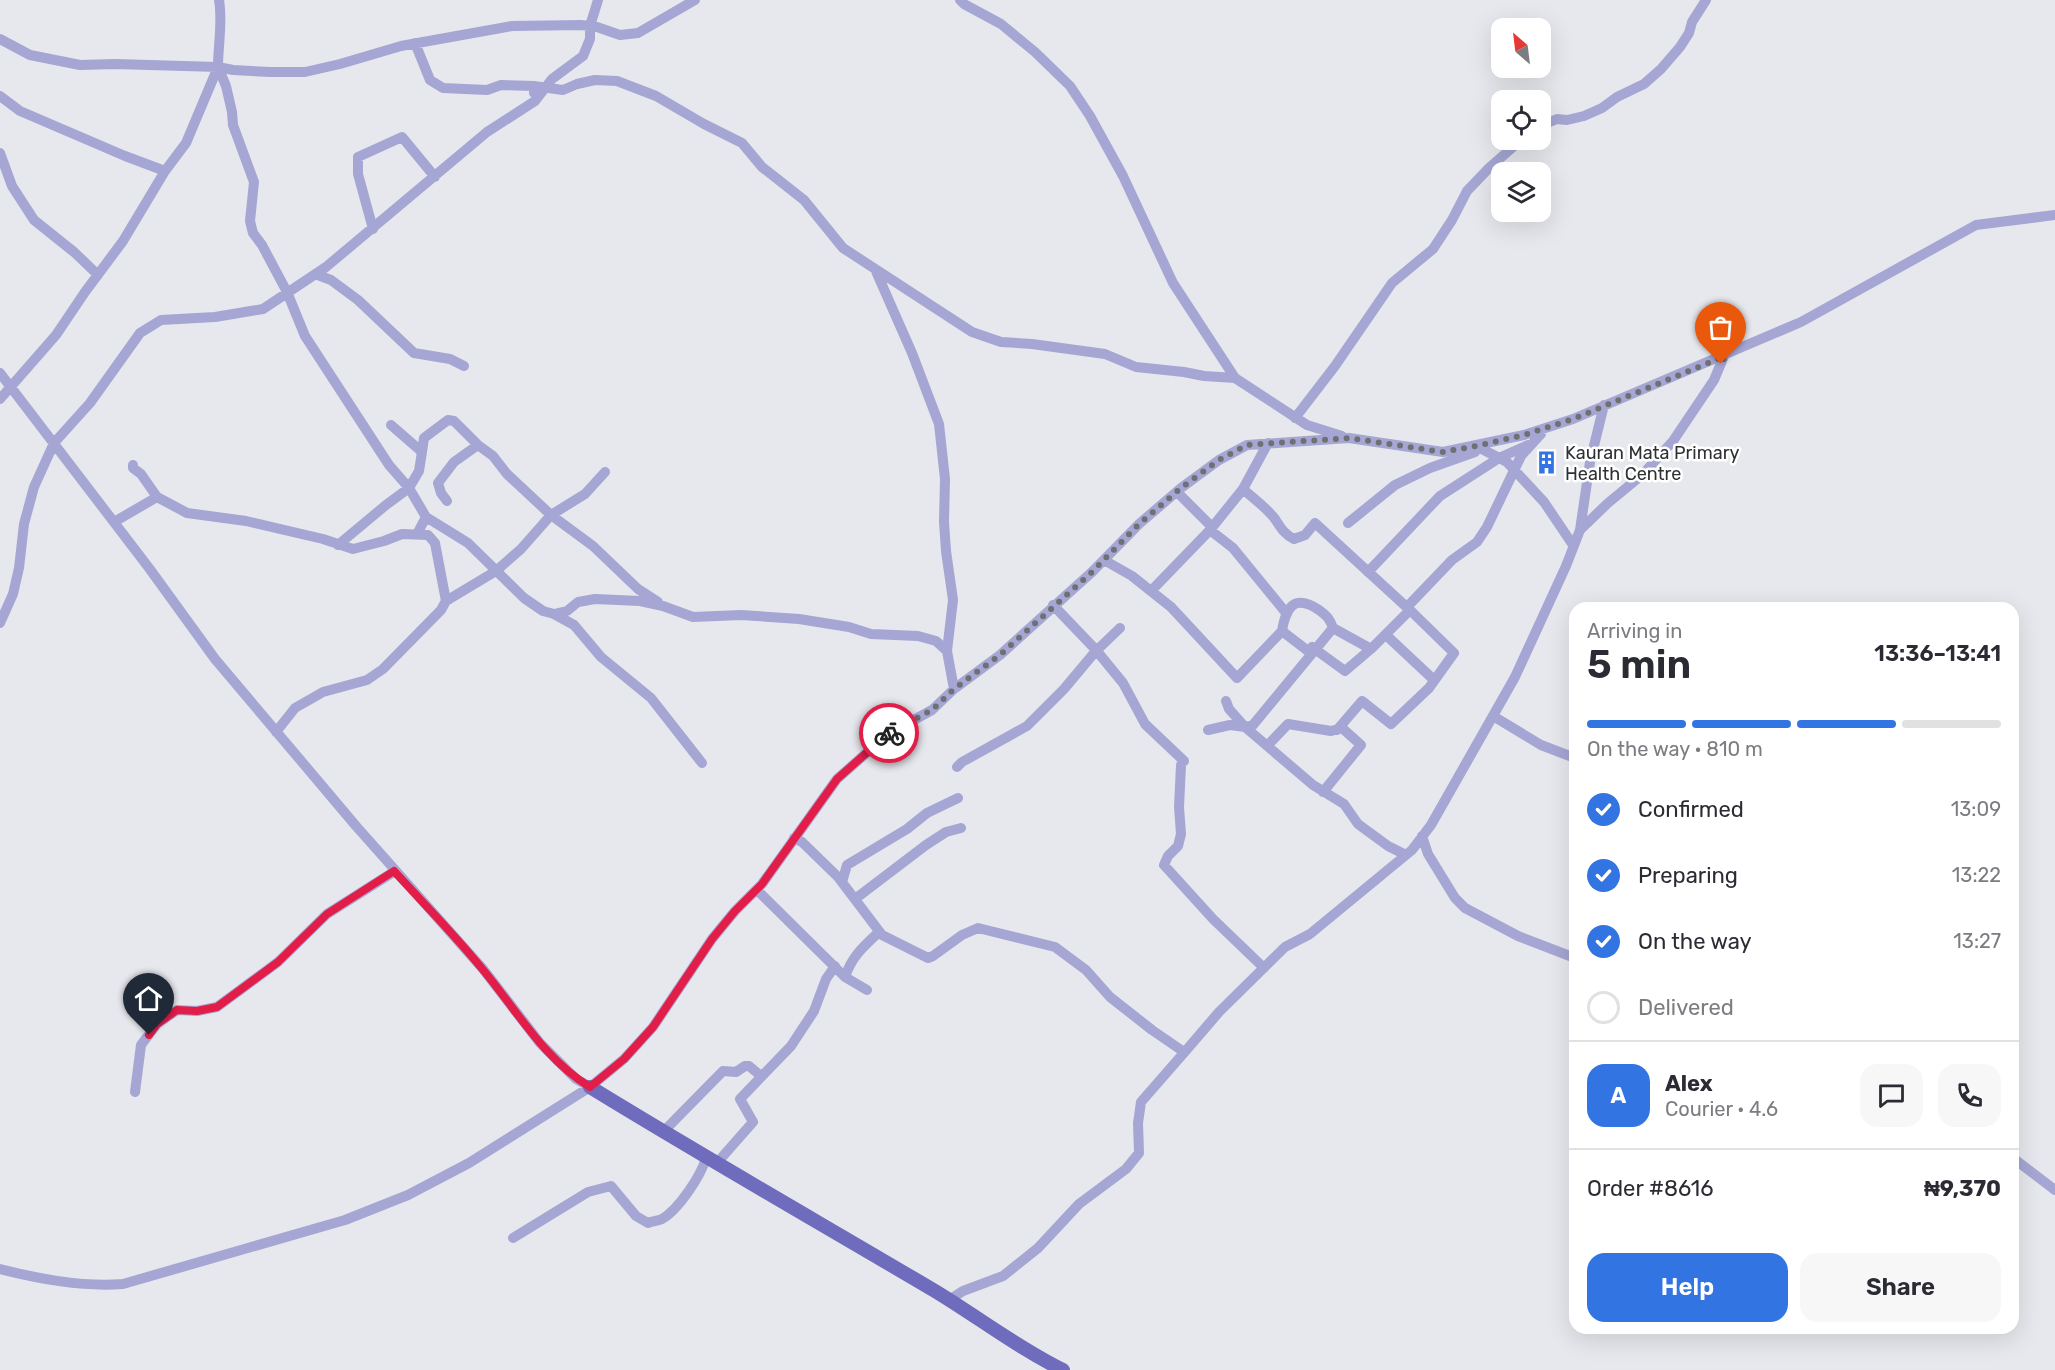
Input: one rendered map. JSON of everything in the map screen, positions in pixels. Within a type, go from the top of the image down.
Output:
[{"type":"main road","points":[[590,1087],[711,1161],[949,1300],[1039,1358],[1063,1370]]},
{"type":"street","points":[[219,0],[221,29],[218,50],[219,67],[226,86],[233,125],[254,182],[250,221],[253,233],[287,292],[305,336],[389,465],[409,488],[426,517],[468,543],[524,598],[543,611],[574,625],[601,657],[651,699],[702,763]]},
{"type":"street","points":[[0,623],[13,594],[19,568],[24,524],[34,487],[54,443],[90,403],[140,333],[160,320],[216,317],[263,309],[315,274],[373,229],[487,132],[535,101],[539,88],[583,56],[590,39],[590,26],[598,0]]},
{"type":"street","points":[[0,39],[30,55],[80,66],[115,64],[305,72],[415,43],[512,26],[590,26],[620,35],[638,33],[695,0]]},
{"type":"street","points":[[960,0],[1001,24],[1035,52],[1070,86],[1090,116],[1123,177],[1173,283],[1234,378],[1307,425],[1349,438],[1443,452],[1479,448],[1507,462],[1544,502],[1573,545]]},
{"type":"street","points":[[1551,121],[1557,118],[1567,120],[1584,116],[1644,84],[1680,47],[1689,33],[1692,22],[1707,0]]},
{"type":"street","points":[[415,43],[430,80],[443,88],[487,90],[501,85],[563,90],[595,80],[617,81],[656,96],[742,143],[762,167],[804,200],[843,248],[972,332],[1001,342],[1105,354],[1146,369],[1234,378]]},
{"type":"street","points":[[0,399],[56,335],[123,241],[165,171],[186,142],[219,67]]},
{"type":"street","points":[[0,96],[20,111],[165,171]]},
{"type":"street","points":[[373,229],[358,174],[358,157],[402,136],[435,177]]},
{"type":"street","points":[[1295,418],[1335,366],[1392,283],[1433,249],[1467,191],[1508,150]]},
{"type":"street","points":[[0,153],[12,186],[34,220],[74,252],[98,275]]},
{"type":"street","points":[[1348,523],[1395,485],[1430,468],[1479,448],[1573,419],[1725,356],[1801,322],[1976,225],[2055,215]]},
{"type":"street","points":[[874,268],[907,342],[939,424],[945,479],[946,551],[953,600],[947,651],[954,689]]},
{"type":"street","points":[[315,274],[331,280],[358,300],[414,353],[450,359],[464,366]]},
{"type":"street","points":[[1580,530],[1642,475],[1673,441],[1714,380],[1725,356]]},
{"type":"street","points":[[0,373],[215,659],[394,871],[483,969],[540,1043],[576,1079],[590,1087]]},
{"type":"street","points":[[949,1300],[963,1291],[1003,1276],[1038,1248],[1079,1204],[1126,1169],[1139,1153],[1138,1123],[1141,1102],[1219,1012],[1285,947],[1310,934],[1406,855],[1422,836],[1449,795],[1515,677],[1566,566],[1580,530],[1590,462],[1604,405]]},
{"type":"street","points":[[338,545],[409,488],[419,471],[424,438],[448,420],[454,421],[478,445],[493,456],[507,474],[551,515],[593,546],[638,589],[663,606]]},
{"type":"street","points":[[391,425],[422,452]]},
{"type":"street","points":[[1282,631],[1308,651],[1312,647],[1315,648],[1345,671],[1386,635],[1452,561],[1478,542],[1521,456],[1541,434],[1539,430]]},
{"type":"street","points":[[0,1269],[47,1281],[76,1282],[98,1286],[123,1284],[345,1221],[408,1195],[469,1163],[590,1087],[624,1059],[653,1027],[712,939],[735,911],[757,890],[837,779],[888,734],[932,710],[954,689],[1000,655],[1104,560],[1139,524],[1177,492],[1228,454],[1247,445],[1349,438]]},
{"type":"street","points":[[1368,572],[1440,496],[1499,458],[1535,442]]},
{"type":"street","points":[[1151,591],[1211,529],[1243,489],[1268,443]]},
{"type":"street","points":[[447,501],[438,483],[454,462],[478,445]]},
{"type":"street","points":[[133,465],[157,497],[187,513],[246,521],[353,549],[402,534],[428,535],[435,543],[446,601]]},
{"type":"street","points":[[276,732],[295,708],[323,692],[367,680],[383,669],[441,610],[446,601],[496,571],[521,549],[551,515],[585,494],[604,472]]},
{"type":"street","points":[[1243,489],[1275,518],[1286,535],[1294,539],[1305,535],[1315,523],[1454,653],[1429,688],[1391,724],[1362,701],[1337,730]]},
{"type":"street","points":[[1177,492],[1211,529],[1233,548],[1287,614]]},
{"type":"street","points":[[114,522],[157,497]]},
{"type":"street","points":[[417,534],[426,517]]},
{"type":"street","points":[[1104,560],[1132,576],[1171,607],[1237,678],[1282,631],[1289,609],[1300,602],[1306,602],[1330,619],[1332,628],[1371,649]]},
{"type":"street","points":[[554,614],[567,611],[578,602],[596,599],[640,601],[663,606],[693,617],[741,615],[799,619],[849,627],[871,634],[918,636],[936,641],[947,651]]},
{"type":"street","points":[[1053,605],[1124,683],[1145,724],[1182,763],[1179,807],[1181,834],[1178,846],[1168,856],[1164,865],[1213,919],[1264,968]]},
{"type":"street","points":[[957,767],[1027,726],[1064,690],[1096,650],[1120,628]]},
{"type":"street","points":[[1208,730],[1230,725],[1245,727],[1253,725],[1332,628]]},
{"type":"street","points":[[1386,635],[1434,680]]},
{"type":"street","points":[[1226,701],[1229,709],[1245,727],[1313,785],[1344,804],[1358,824],[1388,846],[1406,855]]},
{"type":"street","points":[[1493,716],[1541,745],[1569,756]]},
{"type":"street","points":[[1267,746],[1288,724],[1331,731],[1342,728],[1361,745],[1323,792]]},
{"type":"street","points":[[842,882],[847,865],[907,829],[927,813],[958,798]]},
{"type":"street","points":[[855,899],[926,845],[946,832],[961,828]]},
{"type":"street","points":[[1422,836],[1428,854],[1455,898],[1465,908],[1518,936],[1569,956]]},
{"type":"street","points":[[794,838],[802,842],[842,882],[882,935],[928,958],[962,935],[978,928],[1055,947],[1086,970],[1110,997],[1184,1052]]},
{"type":"street","points":[[135,1092],[141,1045],[157,1024],[177,1010],[197,1011],[217,1007],[278,962],[327,914],[394,871]]},
{"type":"street","points":[[757,890],[845,977],[867,990]]},
{"type":"street","points":[[845,977],[849,964],[859,950],[879,932]]},
{"type":"street","points":[[513,1238],[588,1192],[611,1186],[636,1216],[648,1222],[662,1219],[684,1198],[711,1161],[753,1122],[740,1099],[791,1046],[814,1011],[826,979],[836,966]]},
{"type":"street","points":[[663,1132],[723,1071],[736,1072],[749,1065],[761,1076]]},
{"type":"street","points":[[2019,1163],[2055,1190]]},
{"type":"way so far","points":[[889,733],[932,710],[954,689],[1000,655],[1092,572],[1139,524],[1181,488],[1219,460],[1247,445],[1349,438],[1443,452],[1524,435],[1573,419],[1725,356],[1721,364]]},
{"type":"place","name":"Kauran Mata Primary Health Centre","points":[[1547,463]]},
{"type":"route","points":[[149,1035],[157,1024],[177,1010],[197,1011],[217,1007],[278,962],[327,914],[394,871],[483,969],[540,1043],[576,1079],[590,1087],[624,1059],[653,1027],[712,939],[735,911],[762,884],[837,779],[889,733]]}]
